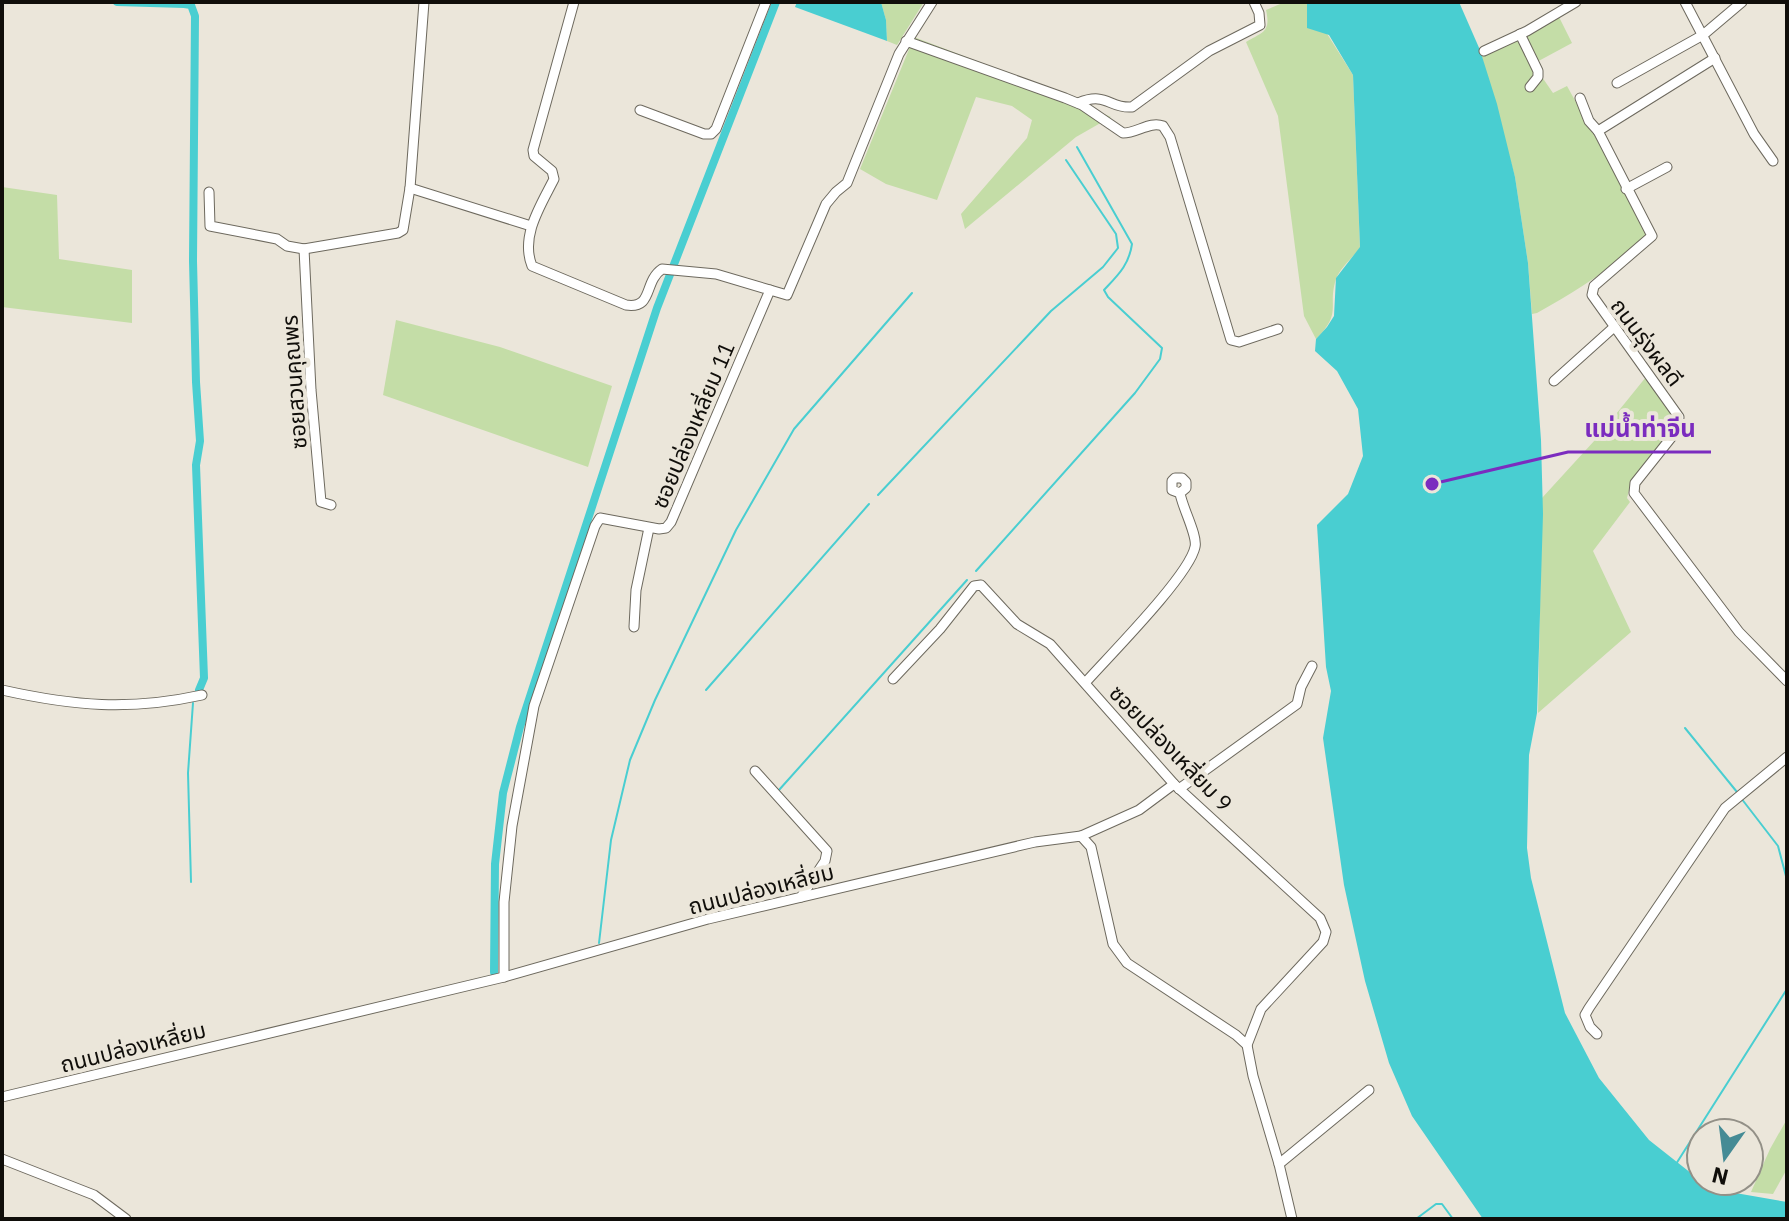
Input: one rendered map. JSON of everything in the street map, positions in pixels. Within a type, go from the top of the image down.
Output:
[{"type":"street","points":[[209,192],[210,226],[277,239],[287,246],[304,249],[398,233],[405,225],[410,188],[424,2]]},
{"type":"street","points":[[574,2],[533,150],[534,156],[552,171],[554,179],[531,226],[528,250],[532,266],[626,305],[637,306],[643,303],[652,278],[662,269],[716,274],[787,295],[826,204],[847,183],[906,41],[932,2]]},
{"type":"street","points":[[640,110],[711,134],[716,129],[766,2]]},
{"type":"street","points":[[1078,103],[1098,98],[1132,107],[1209,51],[1258,27],[1261,19],[1254,2]]},
{"type":"street","points":[[1484,51],[1576,2]]},
{"type":"street","points":[[1685,2],[1754,134],[1773,161]]},
{"type":"street","points":[[1617,83],[1703,35],[1742,2]]},
{"type":"street","points":[[1520,34],[1538,71],[1538,77],[1530,87]]},
{"type":"street","points":[[906,41],[1078,103],[1123,133],[1156,124],[1167,130],[1231,340],[1239,342],[1278,329]]},
{"type":"street","points":[[1598,131],[1715,58]]},
{"type":"street","name":"ถนนรุ่งผลดี","points":[[1580,98],[1589,121],[1598,131],[1652,236],[1593,288],[1593,299],[1669,403],[1680,423],[1635,483],[1634,493],[1739,632],[1787,681]]},
{"type":"street","points":[[1626,189],[1667,167]]},
{"type":"street","points":[[410,188],[531,226]]},
{"type":"street","name":"ซอยสวนคุณพร","points":[[304,249],[311,390],[321,502],[331,505]]},
{"type":"street","name":"ซอยปล่องเหลี่ยม 11","points":[[504,977],[504,902],[512,826],[534,706],[574,592],[586,547],[600,518],[649,528],[666,528],[671,522],[770,290]]},
{"type":"street","points":[[1554,381],[1613,328]]},
{"type":"street","points":[[1085,683],[1170,587],[1191,556],[1195,540],[1180,493]]},
{"type":"street","points":[[634,627],[636,590],[649,528]]},
{"type":"street","name":"ซอยปล่องเหลี่ยม 9","points":[[893,679],[979,584],[1017,624],[1050,644],[1176,786],[1320,918],[1325,927],[1323,942],[1261,1009],[1247,1045]]},
{"type":"street","name":"ถนนปล่องเหลี่ยม","points":[[2,1097],[504,977],[708,919],[1035,842],[1081,836],[1139,810],[1297,704],[1301,687],[1312,666]]},
{"type":"street","points":[[2,690],[95,706],[165,703],[202,695]]},
{"type":"street","points":[[1597,1034],[1585,1015],[1725,808],[1787,757]]},
{"type":"street","points":[[755,771],[827,851],[825,861],[801,897]]},
{"type":"street","points":[[1081,836],[1091,847],[1113,944],[1127,963],[1247,1045],[1279,1164],[1288,1218]]},
{"type":"street","points":[[1279,1164],[1369,1090]]},
{"type":"street","points":[[2,1159],[94,1195],[126,1219]]},
{"type":"green space","points":[[881,2],[924,2],[897,45],[887,41]]},
{"type":"green space","points":[[1285,2],[1307,2],[1353,75],[1360,248],[1338,275],[1332,316],[1316,339],[1304,316],[1278,116],[1246,42],[1266,27],[1266,10]]},
{"type":"green space","points":[[1559,17],[1572,43],[1533,64],[1553,93],[1567,86],[1646,229],[1646,238],[1594,278],[1532,314],[1515,177],[1480,50]]},
{"type":"green space","points":[[914,37],[1111,117],[1076,137],[965,229],[961,214],[1027,138],[1032,120],[1012,106],[976,97],[937,200],[886,184],[860,169]]},
{"type":"green space","points":[[2,187],[57,195],[59,259],[132,270],[132,323],[2,307]]},
{"type":"green space","points":[[396,320],[500,347],[612,386],[588,467],[383,395]]},
{"type":"green space","points":[[1646,377],[1676,416],[1677,427],[1630,486],[1627,498],[1630,502],[1593,551],[1631,632],[1538,713],[1542,498]]},
{"type":"green space","points":[[1787,1119],[1787,1169],[1773,1194],[1765,1193],[1765,1160]]},
{"type":"water","points":[[797,2],[881,2],[887,41],[795,7]]},
{"type":"water","points":[[1307,2],[1459,2],[1480,50],[1515,177],[1528,263],[1541,440],[1543,514],[1537,713],[1529,755],[1527,848],[1531,878],[1565,1013],[1599,1078],[1649,1140],[1685,1168],[1685,1197],[1758,1197],[1787,1202],[1787,1219],[1483,1219],[1412,1116],[1389,1063],[1365,981],[1344,885],[1323,738],[1331,691],[1326,667],[1317,525],[1348,494],[1363,456],[1358,409],[1337,371],[1315,351],[1316,339],[1334,316],[1336,278],[1360,247],[1353,75],[1329,35],[1307,28]]},
{"type":"waterway","points":[[117,2],[191,5],[195,16],[193,261],[204,678],[199,690]]},
{"type":"waterway","points":[[494,972],[495,864],[503,793],[520,727],[657,308],[776,2]]},
{"type":"waterway","points":[[976,571],[1135,393],[1160,359],[1162,348],[1104,290],[1126,264],[1132,244],[1077,147]]},
{"type":"waterway","points":[[878,495],[1051,311],[1103,267],[1118,248],[1116,234],[1066,160]]},
{"type":"waterway","points":[[599,943],[611,840],[630,760],[655,700],[736,530],[794,429],[912,293]]},
{"type":"waterway","points":[[706,690],[869,504]]},
{"type":"waterway","points":[[779,790],[967,580]]},
{"type":"waterway","points":[[191,882],[188,773],[193,703]]},
{"type":"waterway","points":[[1685,728],[1737,792]]},
{"type":"waterway","points":[[1741,798],[1778,846],[1787,880]]},
{"type":"waterway","points":[[1676,1164],[1787,989]]},
{"type":"waterway","points":[[1416,1219],[1436,1204],[1442,1204],[1453,1219]]},
{"type":"place","name":"แม่น้ำท่าจีน","points":[[1432,484]]}]
